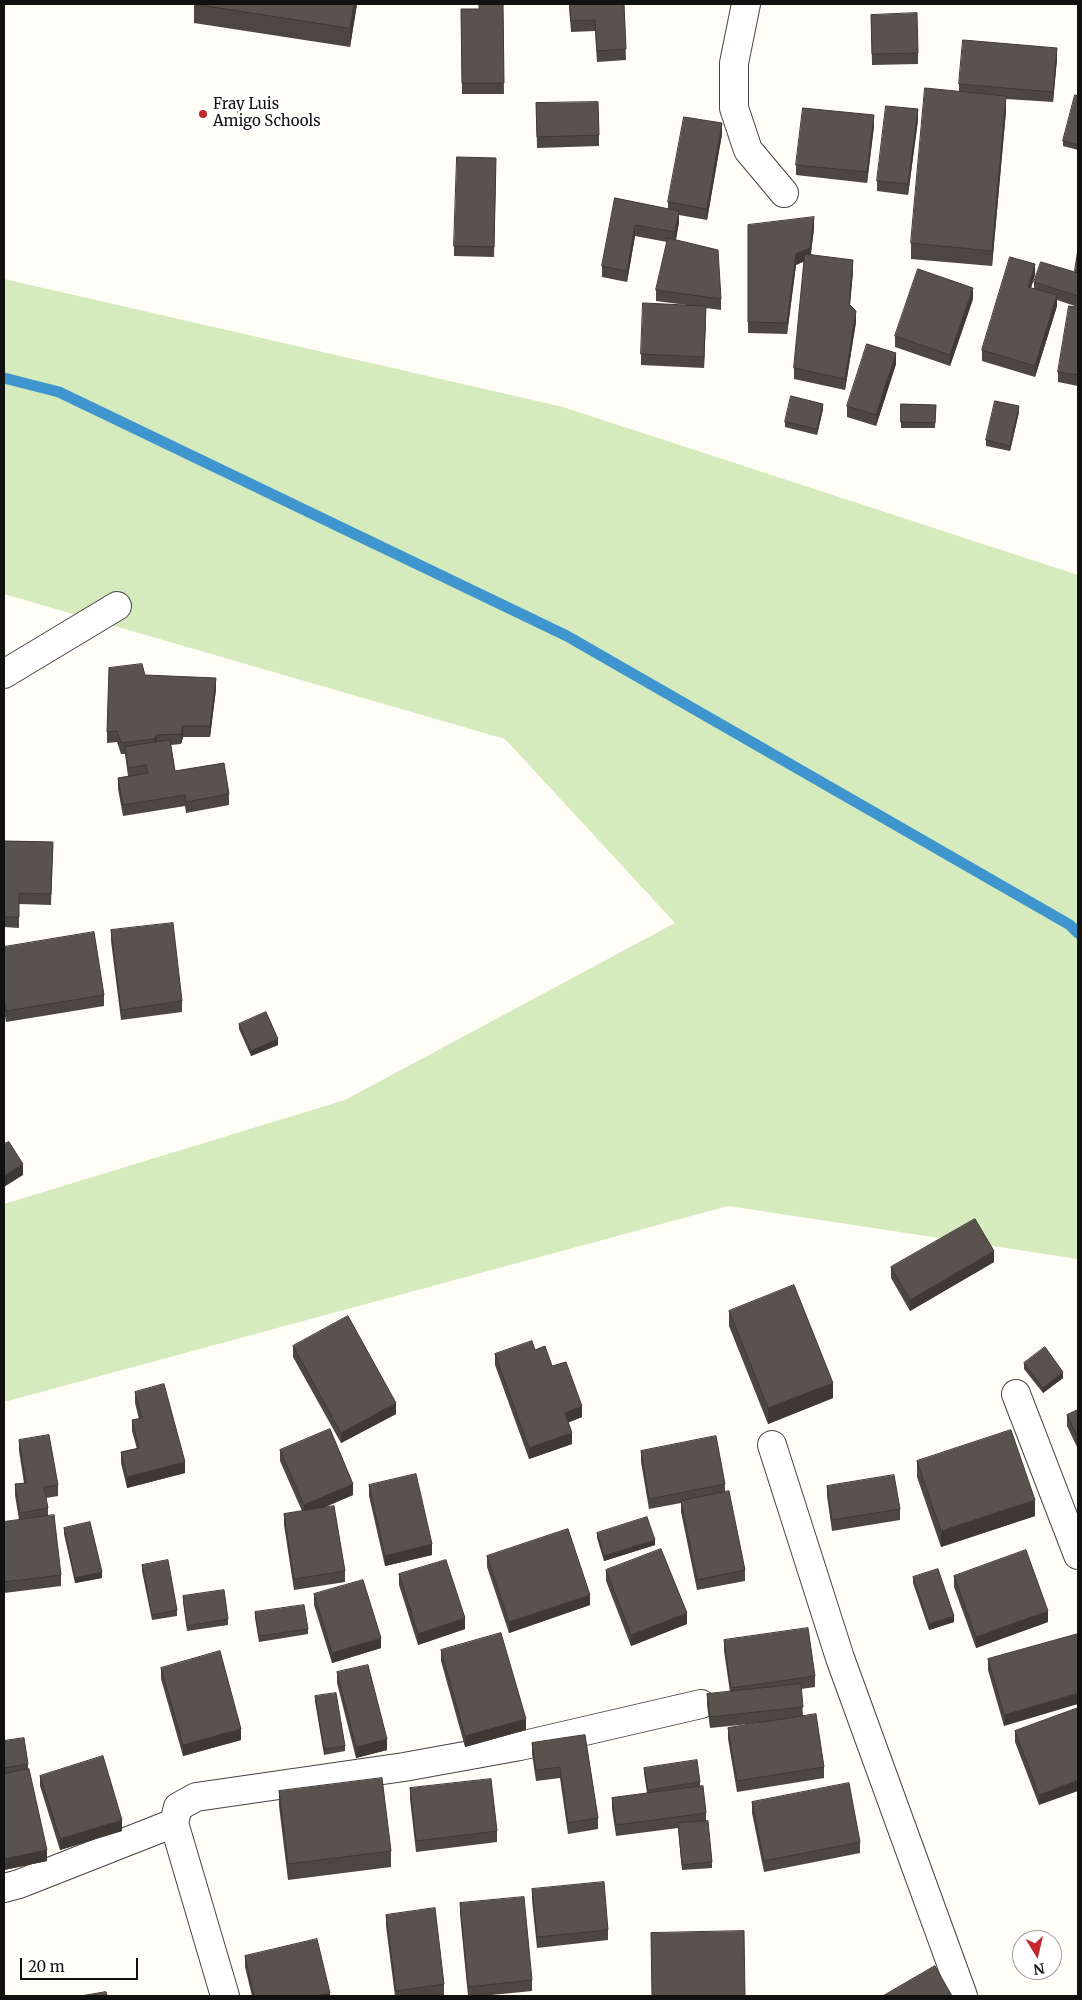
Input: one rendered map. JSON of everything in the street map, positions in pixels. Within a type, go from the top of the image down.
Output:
[{"type":"street","points":[[746,4],[734,63],[734,108],[748,150],[784,193]]},
{"type":"street","points":[[4,674],[117,606]]},
{"type":"street","points":[[1016,1394],[1078,1555]]},
{"type":"street","points":[[772,1445],[840,1658],[963,1996]]},
{"type":"street","points":[[224,1996],[174,1823],[178,1807],[196,1796],[404,1767],[520,1746],[700,1704]]},
{"type":"street","points":[[4,1888],[19,1884],[174,1823]]},
{"type":"green space","points":[[4,279],[563,407],[1078,575],[1078,1259],[728,1206],[4,1402],[4,1204],[345,1100],[675,923],[505,739],[4,594]]},
{"type":"building","points":[[194,4],[354,4],[350,28]]},
{"type":"building","points":[[479,4],[503,4],[504,83],[462,83],[461,9],[479,9]]},
{"type":"building","points":[[570,4],[624,4],[626,49],[597,51],[595,20],[571,21]]},
{"type":"building","points":[[917,13],[918,53],[872,54],[871,15]]},
{"type":"building","points":[[963,40],[1057,48],[1053,92],[959,84]]},
{"type":"building","points":[[925,88],[1006,96],[992,251],[911,243]]},
{"type":"building","points":[[1075,95],[1078,96],[1078,145],[1063,141]]},
{"type":"building","points":[[598,102],[599,135],[537,137],[536,103]]},
{"type":"building","points":[[886,106],[918,109],[908,184],[877,181]]},
{"type":"building","points":[[803,108],[874,115],[867,172],[796,165]]},
{"type":"building","points":[[684,117],[722,123],[707,209],[668,202]]},
{"type":"building","points":[[457,157],[496,158],[494,247],[454,246]]},
{"type":"building","points":[[615,198],[679,211],[675,232],[635,225],[627,271],[602,266]]},
{"type":"building","points":[[814,217],[810,248],[796,254],[787,323],[748,322],[748,225]]},
{"type":"building","points":[[668,238],[718,250],[721,299],[656,290]]},
{"type":"building","points":[[1078,249],[1078,271],[1075,271]]},
{"type":"building","points":[[805,254],[853,260],[849,304],[856,311],[845,379],[794,368]]},
{"type":"building","points":[[1010,257],[1035,264],[1028,287],[1057,295],[1035,366],[982,350]]},
{"type":"building","points":[[1041,262],[1078,273],[1078,296],[1034,282]]},
{"type":"building","points":[[918,269],[973,288],[950,355],[895,336]]},
{"type":"building","points":[[643,303],[706,306],[704,357],[641,354]]},
{"type":"building","points":[[1069,306],[1078,307],[1078,375],[1058,372]]},
{"type":"building","points":[[867,344],[896,353],[876,415],[847,406]]},
{"type":"building","points":[[791,396],[823,404],[817,429],[785,422]]},
{"type":"building","points":[[995,401],[1019,406],[1010,446],[986,440]]},
{"type":"building","points":[[901,404],[936,405],[935,423],[901,422]]},
{"type":"building","points":[[142,664],[145,675],[216,678],[210,726],[183,726],[181,734],[157,735],[154,739],[121,743],[117,731],[107,732],[109,668]]},
{"type":"building","points":[[170,740],[175,771],[224,763],[229,794],[186,802],[185,795],[123,805],[118,778],[148,773],[146,765],[128,768],[125,747]]},
{"type":"building","points":[[4,841],[53,842],[51,894],[19,893],[19,917],[4,917]]},
{"type":"building","points":[[173,923],[182,1001],[121,1010],[111,930]]},
{"type":"building","points":[[94,932],[104,995],[6,1011],[4,999],[4,947]]},
{"type":"building","points":[[266,1012],[278,1039],[251,1051],[239,1024]]},
{"type":"building","points":[[9,1142],[23,1164],[4,1176],[4,1144]]},
{"type":"building","points":[[975,1219],[994,1251],[910,1300],[891,1267]]},
{"type":"building","points":[[794,1285],[833,1383],[768,1408],[729,1311]]},
{"type":"building","points":[[348,1316],[396,1403],[341,1433],[293,1346]]},
{"type":"building","points":[[532,1341],[535,1350],[545,1346],[552,1366],[566,1362],[582,1406],[565,1413],[572,1433],[529,1448],[495,1354]]},
{"type":"building","points":[[1045,1347],[1063,1372],[1043,1388],[1024,1363]]},
{"type":"building","points":[[164,1384],[185,1462],[127,1477],[121,1452],[139,1448],[132,1420],[142,1418],[135,1392]]},
{"type":"building","points":[[1078,1410],[1078,1438],[1067,1415]]},
{"type":"building","points":[[330,1429],[353,1484],[304,1505],[280,1450]]},
{"type":"building","points":[[1011,1430],[1035,1500],[941,1531],[917,1461]]},
{"type":"building","points":[[49,1435],[58,1485],[44,1487],[48,1508],[20,1513],[15,1484],[26,1483],[19,1440]]},
{"type":"building","points":[[716,1436],[725,1484],[649,1499],[641,1451]]},
{"type":"building","points":[[416,1474],[432,1544],[385,1556],[369,1485]]},
{"type":"building","points":[[894,1475],[900,1509],[832,1520],[827,1486]]},
{"type":"building","points":[[729,1491],[745,1570],[697,1580],[681,1501]]},
{"type":"building","points":[[334,1506],[345,1571],[294,1579],[284,1514]]},
{"type":"building","points":[[54,1515],[61,1575],[4,1582],[4,1522]]},
{"type":"building","points":[[647,1517],[655,1540],[604,1556],[597,1533]]},
{"type":"building","points":[[90,1522],[102,1572],[75,1578],[64,1528]]},
{"type":"building","points":[[568,1529],[590,1595],[509,1622],[487,1556]]},
{"type":"building","points":[[661,1549],[687,1613],[631,1635],[606,1570]]},
{"type":"building","points":[[1026,1550],[1048,1611],[976,1637],[954,1576]]},
{"type":"building","points":[[168,1560],[177,1610],[152,1615],[142,1565]]},
{"type":"building","points":[[446,1560],[465,1618],[418,1634],[399,1574]]},
{"type":"building","points":[[938,1569],[954,1616],[929,1624],[913,1577]]},
{"type":"building","points":[[363,1580],[381,1638],[332,1653],[314,1594]]},
{"type":"building","points":[[224,1590],[228,1619],[187,1626],[183,1596]]},
{"type":"building","points":[[304,1605],[308,1629],[259,1636],[255,1612]]},
{"type":"building","points":[[808,1628],[815,1676],[731,1688],[724,1640]]},
{"type":"building","points":[[501,1633],[526,1719],[465,1736],[441,1650]]},
{"type":"building","points":[[1078,1634],[1078,1693],[1004,1715],[988,1659]]},
{"type":"building","points":[[220,1651],[241,1729],[183,1745],[161,1668]]},
{"type":"building","points":[[368,1665],[387,1739],[356,1747],[337,1672]]},
{"type":"building","points":[[801,1684],[803,1707],[710,1717],[707,1694]]},
{"type":"building","points":[[336,1693],[345,1746],[324,1749],[315,1696]]},
{"type":"building","points":[[1078,1708],[1078,1780],[1039,1795],[1015,1731]]},
{"type":"building","points":[[816,1714],[824,1767],[737,1781],[728,1728]]},
{"type":"building","points":[[585,1735],[598,1818],[568,1823],[560,1767],[536,1770],[532,1743]]},
{"type":"building","points":[[24,1738],[28,1764],[4,1768],[4,1741]]},
{"type":"building","points":[[103,1756],[122,1820],[60,1839],[40,1776]]},
{"type":"building","points":[[697,1760],[700,1782],[648,1790],[644,1768]]},
{"type":"building","points":[[29,1769],[47,1850],[4,1859],[4,1774]]},
{"type":"building","points":[[382,1778],[391,1851],[288,1864],[279,1791]]},
{"type":"building","points":[[491,1779],[497,1831],[416,1841],[410,1788]]},
{"type":"building","points":[[849,1783],[860,1842],[764,1861],[752,1802]]},
{"type":"building","points":[[703,1786],[706,1813],[616,1825],[612,1798]]},
{"type":"building","points":[[708,1821],[712,1862],[682,1865],[678,1823]]},
{"type":"building","points":[[604,1882],[608,1930],[537,1937],[532,1889]]},
{"type":"building","points":[[524,1897],[532,1980],[468,1987],[460,1903]]},
{"type":"building","points":[[435,1908],[444,1984],[396,1991],[386,1915]]},
{"type":"building","points":[[744,1931],[745,1996],[652,1996],[651,1933]]},
{"type":"building","points":[[317,1939],[330,1993],[314,1996],[254,1996],[245,1956]]},
{"type":"building","points":[[935,1966],[952,1996],[883,1996]]},
{"type":"building","points":[[106,1992],[107,1996],[81,1996]]},
{"type":"waterway","points":[[4,378],[59,392],[567,636],[1070,925],[1078,933]]},
{"type":"place","name":"Fray Luis Amigo Schools","points":[[203,114]]}]
